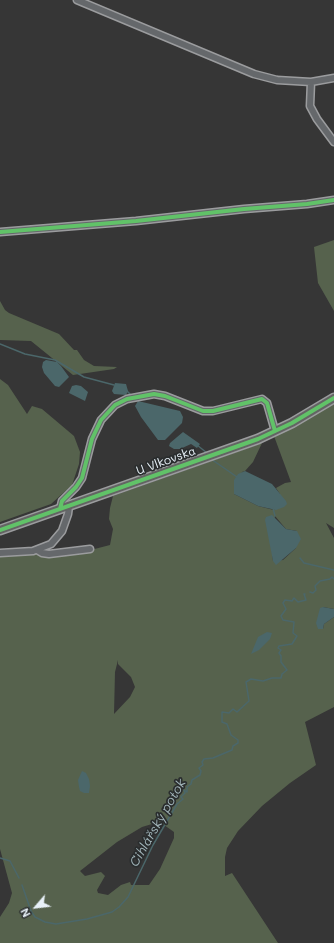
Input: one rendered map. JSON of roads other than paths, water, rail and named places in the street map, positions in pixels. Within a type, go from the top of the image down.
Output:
[{"type":"main road","name":"U Vlkovska","points":[[0,530],[212,456],[275,431],[334,398]]},
{"type":"street","points":[[77,0],[254,74],[277,80],[311,82],[334,78]]},
{"type":"street","points":[[311,82],[310,106],[317,119],[334,142]]},
{"type":"street","points":[[0,232],[136,221],[334,200]]},
{"type":"street","points":[[60,509],[62,501],[76,487],[82,478],[92,439],[101,420],[115,405],[127,399],[154,394],[165,396],[203,411],[213,411],[262,400],[267,403],[275,431]]},
{"type":"street","points":[[0,553],[37,550],[50,544],[59,536],[66,521],[69,506]]},
{"type":"street","points":[[37,550],[42,553],[49,554],[90,549]]},
{"type":"water","points":[[46,360],[57,362],[69,377],[59,387],[55,386],[44,373],[42,367],[43,362]]},
{"type":"water","points":[[115,383],[126,384],[128,391],[126,395],[114,394],[112,391]]},
{"type":"water","points":[[72,386],[81,386],[88,392],[85,401],[69,393]]},
{"type":"water","points":[[138,401],[180,411],[183,417],[182,423],[165,440],[158,440],[135,406]]},
{"type":"water","points":[[183,432],[200,444],[197,448],[191,444],[180,449],[174,449],[169,446],[170,443]]},
{"type":"water","points":[[245,471],[272,484],[287,504],[276,510],[258,506],[234,494],[234,480],[238,474]]},
{"type":"water","points":[[272,515],[286,529],[297,531],[301,539],[296,548],[276,565],[273,561],[265,520],[266,517]]},
{"type":"water","points":[[323,607],[334,609],[334,617],[324,624],[323,629],[318,629],[316,623],[320,608]]},
{"type":"water","points":[[267,632],[272,633],[270,639],[259,650],[251,654],[258,637]]},
{"type":"water","points":[[82,771],[86,773],[89,779],[89,793],[80,791],[78,780]]},
{"type":"waterway","points":[[0,344],[25,354],[55,360],[84,377],[114,385]]},
{"type":"waterway","points":[[126,390],[130,394]]},
{"type":"waterway","points":[[197,445],[207,453]]},
{"type":"waterway","points":[[211,459],[237,477]]},
{"type":"waterway","points":[[273,508],[275,516]]},
{"type":"waterway","points":[[300,558],[304,563],[334,570]]},
{"type":"waterway","name":"Cihlářský potok","points":[[310,592],[313,593],[316,590],[315,586],[320,581],[330,579],[332,577],[334,579]]},
{"type":"waterway","name":"Cihlářský potok","points":[[22,885],[31,911],[35,917],[45,922],[56,924],[87,919],[112,912],[119,907],[128,897],[153,845],[177,804],[183,799],[181,797],[185,793],[184,790],[187,792],[187,787],[191,784],[192,780],[200,775],[201,771],[199,768],[203,765],[202,762],[204,759],[213,758],[232,750],[233,746],[238,743],[238,740],[231,735],[227,724],[222,722],[222,712],[229,713],[233,709],[237,712],[249,701],[246,682],[251,679],[263,681],[272,678],[281,678],[282,674],[287,670],[281,662],[281,656],[279,653],[281,650],[278,648],[279,646],[292,644],[297,636],[293,633],[294,622],[283,620],[281,616],[286,609],[283,603],[285,600],[292,601],[294,598],[298,602],[306,600],[305,594]]},
{"type":"waterway","name":"Cihlářský potok","points":[[0,858],[10,861],[19,878]]}]
